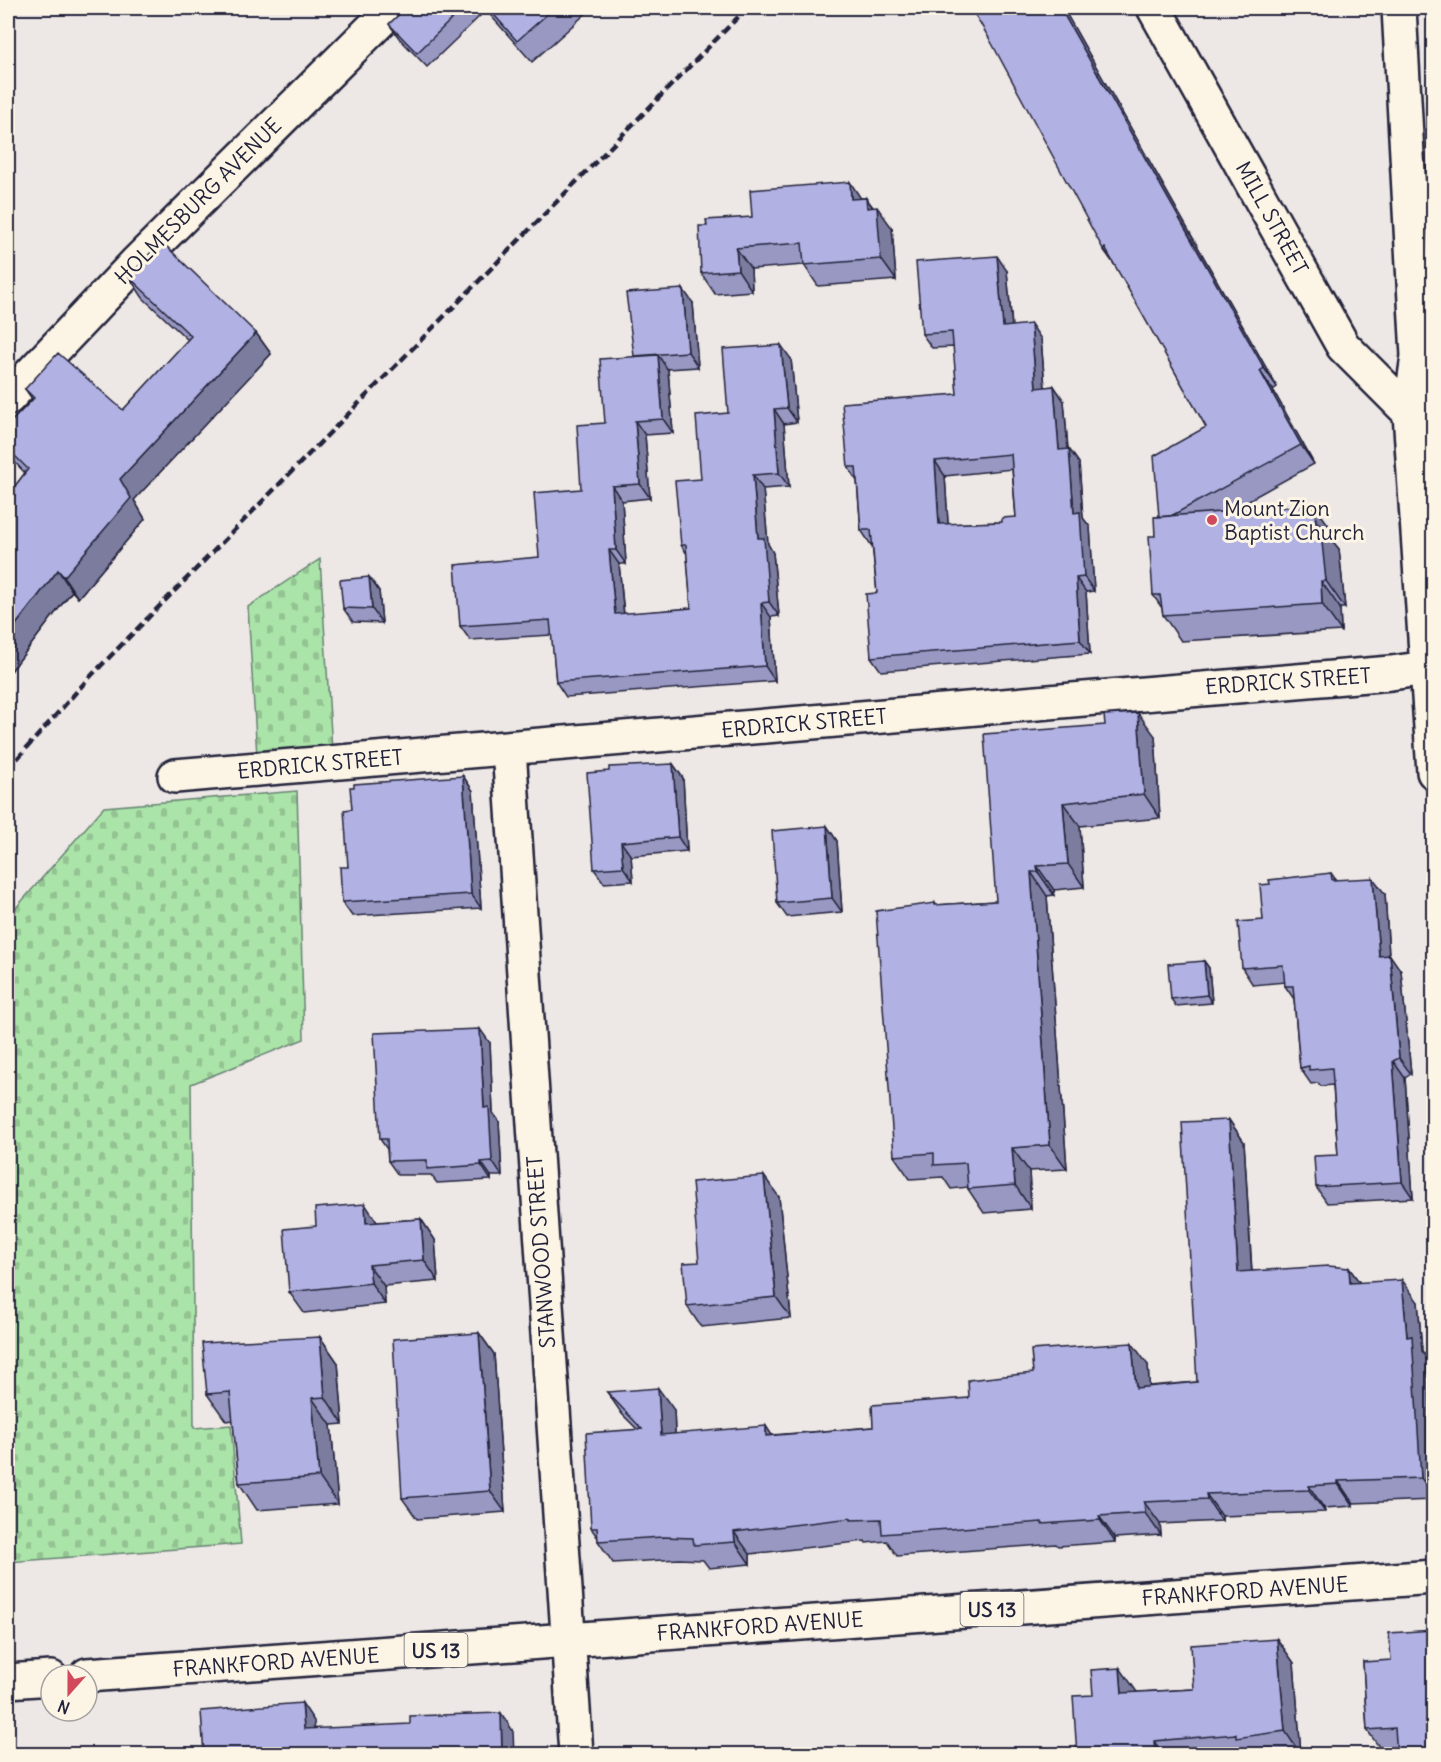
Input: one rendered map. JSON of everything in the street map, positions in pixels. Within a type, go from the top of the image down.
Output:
[{"type":"street","name":"HOLMESBURG AVENUE","points":[[8,398],[135,264],[393,8]]},
{"type":"street","name":"MILL STREET","points":[[1155,8],[1343,346],[1410,413]]},
{"type":"street","points":[[1399,8],[1423,229],[1418,356],[1410,413],[1430,667],[1434,772]]},
{"type":"street","name":"ERDRICK STREET","points":[[175,776],[509,749],[996,705],[1391,674],[1430,667]]},
{"type":"street","name":"STANWOOD STREET","points":[[509,749],[576,1755]]},
{"type":"street","name":"FRANKFORD AVENUE","points":[[99,1674],[1434,1577]]},
{"type":"street","points":[[8,1681],[39,1679]]},
{"type":"green space","points":[[320,559],[332,750],[257,756],[248,607]]},
{"type":"green space","points":[[297,791],[304,1039],[191,1084],[194,1428],[231,1425],[241,1544],[8,1562],[8,917],[104,807]]},
{"type":"building","points":[[406,8],[463,8],[417,53],[389,24]]},
{"type":"building","points":[[488,8],[554,8],[517,41]]},
{"type":"building","points":[[971,8],[1060,8],[1264,368],[1260,371],[1301,445],[1171,516],[1159,517],[1154,456],[1206,427],[1105,248],[1103,249]]},
{"type":"building","points":[[1427,8],[1434,8],[1434,125]]},
{"type":"building","points":[[850,182],[851,199],[866,198],[867,208],[877,207],[881,259],[804,265],[802,243],[736,248],[738,270],[701,273],[699,226],[707,226],[706,220],[752,217],[750,190]]},
{"type":"building","points":[[161,241],[256,333],[120,479],[131,498],[64,577],[58,570],[8,635],[8,495],[28,469],[8,449],[8,425],[34,398],[25,389],[58,353],[123,410],[191,336],[129,277]]},
{"type":"building","points":[[997,256],[1003,327],[1031,324],[1036,388],[1054,386],[1059,450],[1069,449],[1074,513],[1080,512],[1084,577],[1076,578],[1080,640],[871,657],[866,594],[877,593],[871,530],[861,530],[856,467],[848,467],[842,403],[957,394],[952,332],[922,334],[916,262]],"holes":[[[1011,454],[1016,517],[1002,518],[1002,522],[939,524],[935,461]]]},
{"type":"building","points":[[683,289],[688,352],[634,356],[626,293]]},
{"type":"building","points":[[781,345],[787,408],[774,409],[779,473],[753,475],[758,538],[764,538],[769,602],[761,603],[765,666],[556,682],[550,620],[460,626],[455,565],[539,557],[534,493],[581,489],[577,425],[605,423],[600,359],[658,355],[663,419],[635,421],[640,484],[612,486],[616,550],[609,550],[615,614],[691,608],[686,545],[681,545],[675,481],[701,479],[696,416],[728,413],[723,349]]},
{"type":"building","points":[[1314,505],[1316,522],[1320,523],[1326,581],[1321,581],[1322,604],[1163,615],[1160,595],[1153,595],[1149,536],[1155,536],[1154,517]]},
{"type":"building","points":[[369,577],[372,609],[343,608],[340,580]]},
{"type":"building","points":[[1138,713],[1144,794],[1063,803],[1068,864],[1037,866],[1038,872],[1031,872],[1050,1145],[1012,1148],[1015,1185],[968,1189],[966,1163],[934,1165],[934,1153],[894,1156],[876,911],[935,903],[935,905],[996,901],[984,734],[1105,725],[1104,715]]},
{"type":"building","points":[[673,764],[678,837],[621,842],[623,867],[594,869],[587,773],[609,771],[609,767]]},
{"type":"building","points":[[463,776],[471,894],[342,902],[340,867],[348,867],[344,810],[352,809],[350,787],[354,787],[354,784]]},
{"type":"building","points":[[827,826],[832,898],[777,903],[772,831]]},
{"type":"building","points":[[1331,873],[1332,880],[1373,878],[1379,956],[1390,955],[1399,1058],[1393,1061],[1402,1182],[1316,1187],[1314,1156],[1338,1155],[1332,1068],[1309,1070],[1309,1066],[1300,1068],[1293,986],[1285,986],[1283,965],[1242,968],[1238,922],[1263,920],[1260,885],[1270,884],[1269,880]]},
{"type":"building","points":[[1204,961],[1207,995],[1171,999],[1168,964]]},
{"type":"building","points":[[480,1029],[484,1108],[489,1107],[492,1161],[481,1162],[481,1165],[427,1169],[427,1160],[388,1161],[387,1139],[380,1139],[374,1033]]},
{"type":"building","points":[[1229,1120],[1238,1272],[1328,1266],[1349,1268],[1350,1283],[1402,1280],[1407,1337],[1412,1336],[1421,1478],[1338,1481],[1338,1484],[1309,1486],[1309,1490],[1206,1494],[1207,1499],[1144,1502],[1145,1513],[1099,1516],[1100,1520],[882,1534],[881,1519],[851,1520],[851,1518],[734,1532],[735,1542],[694,1545],[693,1538],[663,1537],[598,1541],[597,1528],[591,1528],[586,1433],[642,1429],[607,1392],[658,1388],[661,1435],[766,1426],[766,1436],[873,1427],[872,1405],[969,1398],[968,1380],[1033,1373],[1031,1350],[1132,1343],[1136,1388],[1197,1382],[1182,1122]]},
{"type":"building","points":[[764,1176],[776,1297],[687,1306],[683,1263],[699,1262],[692,1182]]},
{"type":"building","points":[[365,1204],[366,1223],[421,1219],[424,1260],[369,1265],[371,1283],[289,1292],[284,1229],[316,1226],[315,1208]]},
{"type":"building","points":[[479,1333],[490,1491],[402,1498],[393,1339]]},
{"type":"building","points":[[320,1337],[325,1397],[312,1398],[319,1477],[239,1483],[230,1392],[207,1394],[202,1343]]},
{"type":"building","points":[[1433,1630],[1434,1755],[1397,1755],[1395,1728],[1367,1730],[1363,1662],[1391,1660],[1389,1633]]},
{"type":"building","points":[[1277,1639],[1285,1731],[1236,1738],[1236,1734],[1154,1741],[1155,1755],[1077,1755],[1073,1696],[1093,1695],[1091,1670],[1120,1668],[1122,1693],[1194,1689],[1191,1645]]},
{"type":"building","points":[[302,1703],[304,1729],[410,1724],[410,1716],[501,1713],[502,1755],[204,1755],[201,1711]]},
{"type":"railway","points":[[8,769],[87,680],[747,8]]},
{"type":"place","name":"Mount Zion Baptist Church","points":[[1212,520]]}]
